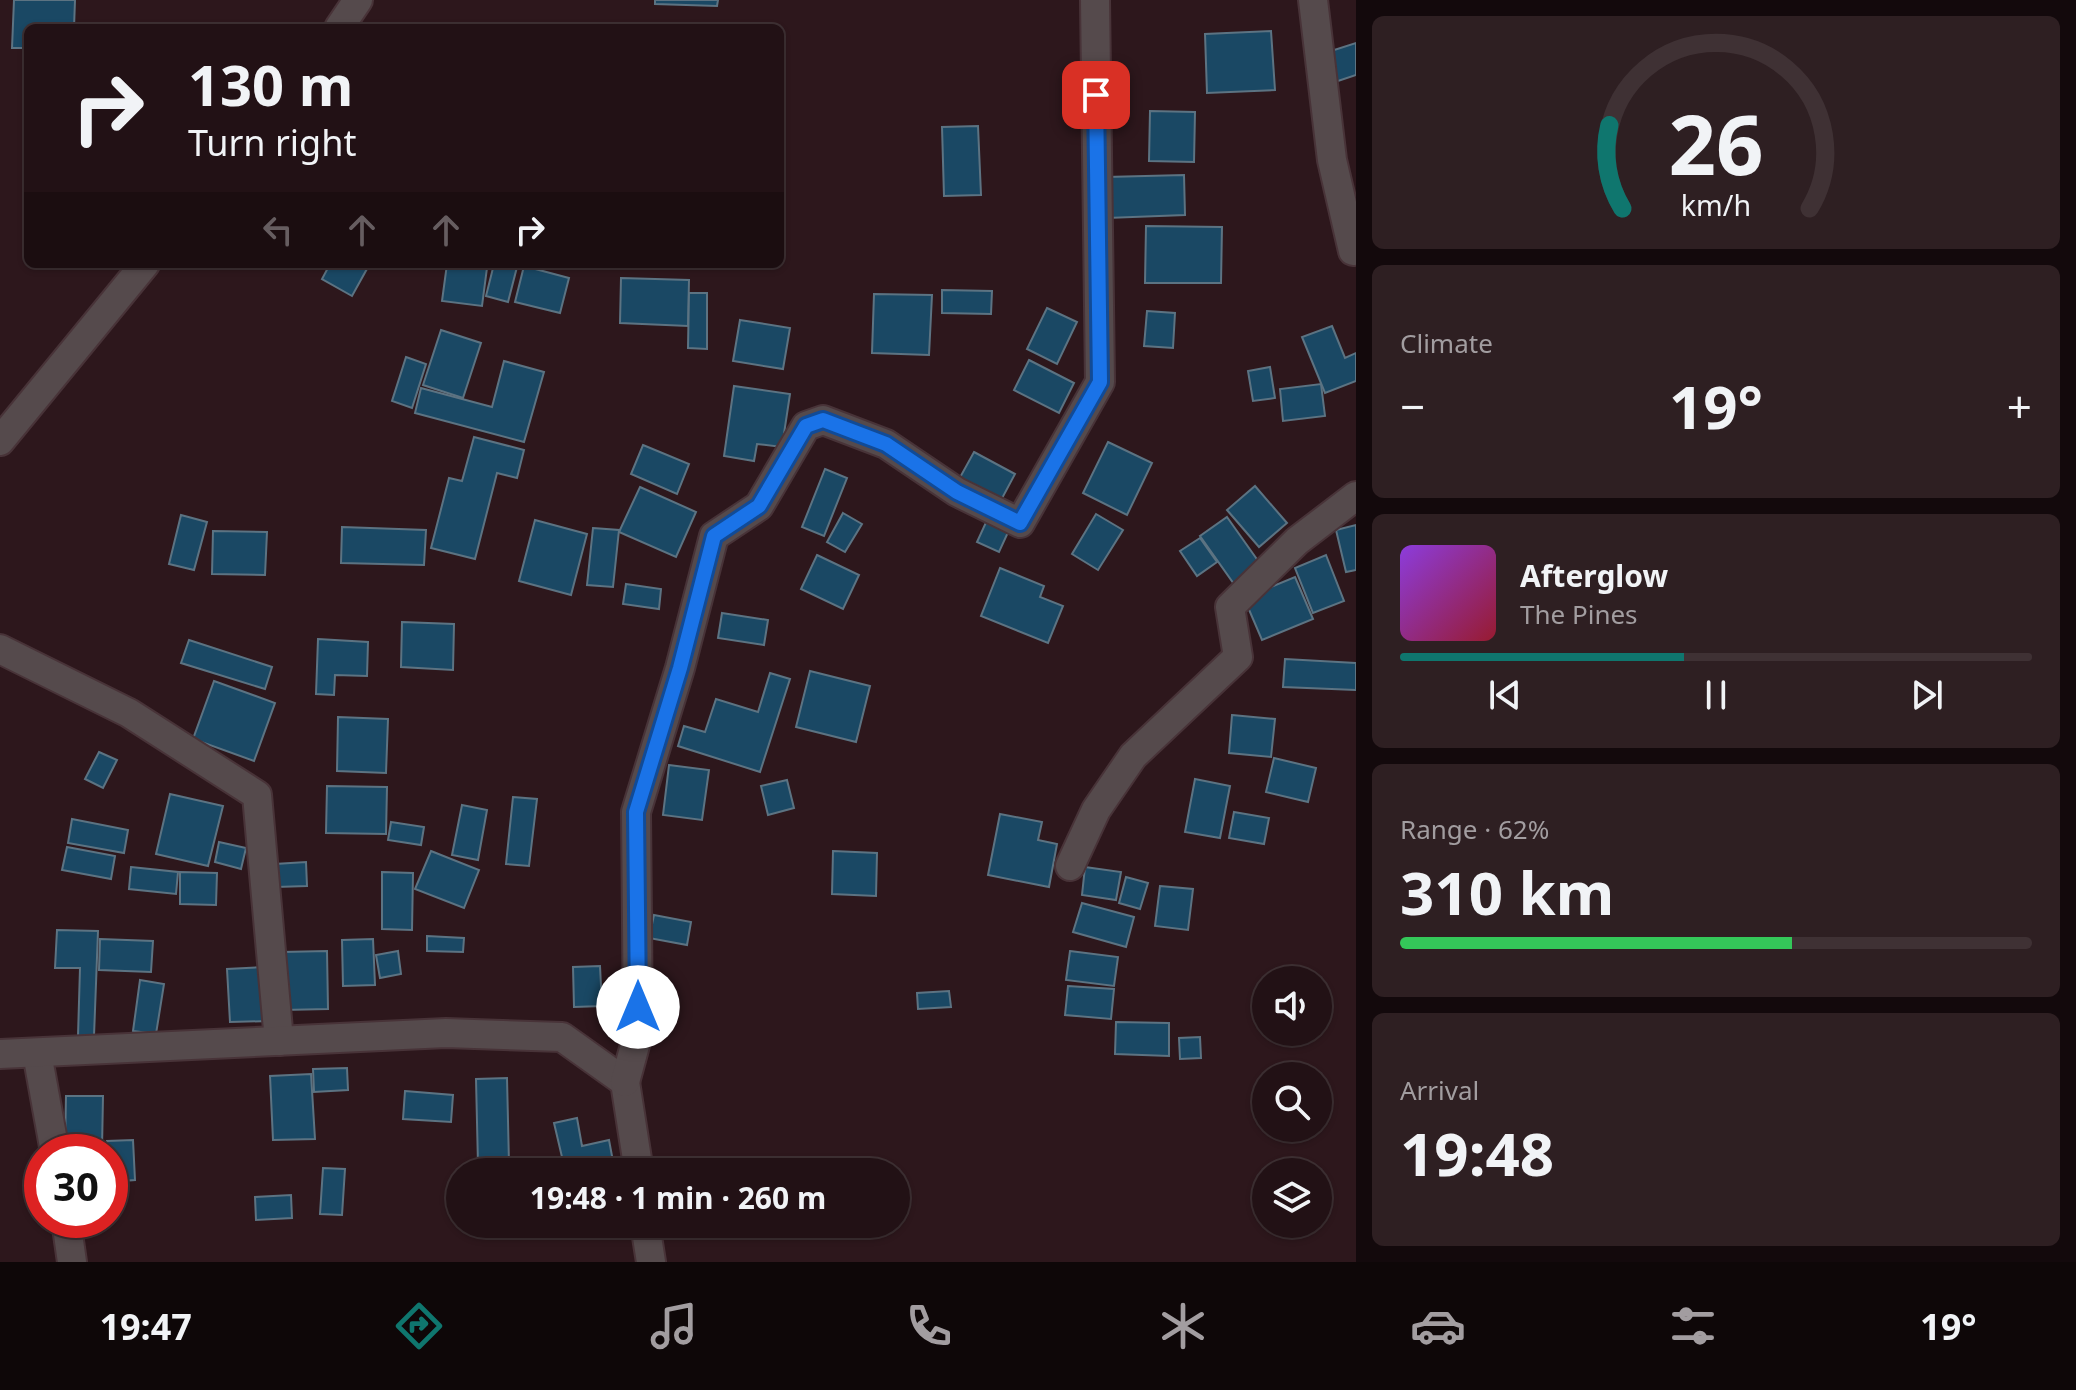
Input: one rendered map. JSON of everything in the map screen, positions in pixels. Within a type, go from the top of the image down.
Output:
[{"type":"street","points":[[342,24],[358,0]]},
{"type":"street","points":[[637,1158],[625,1082],[638,1034],[636,812],[680,668],[714,536],[759,506],[806,426],[823,420],[886,444],[957,492],[1020,523],[1100,382],[1095,0]]},
{"type":"street","points":[[1313,0],[1332,160],[1353,251]]},
{"type":"street","points":[[0,441],[142,268]]},
{"type":"street","points":[[1070,866],[1096,810],[1133,756],[1238,657],[1230,607],[1297,541],[1356,496]]},
{"type":"street","points":[[0,649],[129,713],[257,795],[279,1041]]},
{"type":"street","points":[[0,1054],[446,1033],[562,1037],[625,1082]]},
{"type":"street","points":[[37,1053],[52,1134]]},
{"type":"street","points":[[69,1238],[72,1262]]},
{"type":"street","points":[[647,1238],[651,1262]]},
{"type":"building","points":[[14,0],[75,0],[74,24],[24,24],[24,48],[12,48]]},
{"type":"building","points":[[655,0],[718,0],[717,6],[655,4]]},
{"type":"building","points":[[1271,31],[1275,90],[1207,93],[1205,34]]},
{"type":"building","points":[[1356,43],[1356,75],[1335,82],[1325,53]]},
{"type":"building","points":[[1150,111],[1195,112],[1194,162],[1149,161]]},
{"type":"building","points":[[978,126],[981,195],[944,196],[942,127]]},
{"type":"building","points":[[1184,175],[1185,215],[1107,218],[1106,177]]},
{"type":"building","points":[[1146,226],[1222,227],[1221,283],[1145,283]]},
{"type":"building","points":[[328,268],[367,268],[352,296],[322,279]]},
{"type":"building","points":[[446,268],[487,268],[482,306],[442,301]]},
{"type":"building","points":[[493,268],[517,268],[508,302],[486,296]]},
{"type":"building","points":[[524,268],[569,278],[560,313],[515,302]]},
{"type":"building","points":[[621,278],[689,280],[688,326],[620,323]]},
{"type":"building","points":[[942,290],[992,291],[991,314],[942,313]]},
{"type":"building","points":[[689,293],[707,293],[707,349],[688,348]]},
{"type":"building","points":[[874,294],[932,295],[929,355],[872,353]]},
{"type":"building","points":[[1047,308],[1077,322],[1057,364],[1027,349]]},
{"type":"building","points":[[1147,311],[1175,313],[1173,348],[1144,346]]},
{"type":"building","points":[[740,320],[790,328],[783,369],[733,361]]},
{"type":"building","points":[[1332,326],[1345,358],[1356,353],[1356,381],[1325,393],[1302,337]]},
{"type":"building","points":[[441,330],[481,343],[463,398],[423,385]]},
{"type":"building","points":[[406,357],[426,364],[412,408],[392,401]]},
{"type":"building","points":[[1029,360],[1074,383],[1059,413],[1014,390]]},
{"type":"building","points":[[504,361],[544,372],[524,442],[415,413],[421,388],[492,407]]},
{"type":"building","points":[[1270,367],[1275,398],[1253,401],[1248,371]]},
{"type":"building","points":[[1321,384],[1325,416],[1283,421],[1280,389]]},
{"type":"building","points":[[734,386],[790,394],[782,447],[757,444],[754,461],[724,456]]},
{"type":"building","points":[[474,437],[524,450],[517,478],[497,473],[475,559],[431,548],[449,478],[462,481]]},
{"type":"building","points":[[1108,442],[1152,463],[1127,515],[1083,493]]},
{"type":"building","points":[[643,445],[689,464],[677,494],[631,474]]},
{"type":"building","points":[[974,452],[1015,474],[999,504],[958,481]]},
{"type":"building","points":[[825,469],[847,478],[824,536],[802,527]]},
{"type":"building","points":[[1255,486],[1287,523],[1259,547],[1227,510]]},
{"type":"building","points":[[640,487],[696,512],[676,557],[619,532]]},
{"type":"building","points":[[843,513],[862,524],[845,552],[827,542]]},
{"type":"building","points":[[1096,514],[1123,530],[1098,570],[1072,554]]},
{"type":"building","points":[[181,515],[207,522],[194,570],[169,564]]},
{"type":"building","points":[[1227,517],[1261,565],[1234,584],[1200,536]]},
{"type":"building","points":[[988,518],[1010,528],[999,552],[977,542]]},
{"type":"building","points":[[535,520],[587,534],[571,595],[519,581]]},
{"type":"building","points":[[1356,525],[1356,570],[1346,572],[1336,530]]},
{"type":"building","points":[[342,527],[426,530],[424,565],[341,563]]},
{"type":"building","points":[[593,528],[619,530],[613,587],[587,585]]},
{"type":"building","points":[[213,531],[267,532],[265,575],[212,574]]},
{"type":"building","points":[[1200,538],[1217,562],[1197,576],[1180,551]]},
{"type":"building","points":[[817,555],[859,575],[843,609],[801,589]]},
{"type":"building","points":[[1326,555],[1344,601],[1313,613],[1295,568]]},
{"type":"building","points":[[1000,568],[1044,586],[1040,597],[1063,606],[1048,643],[981,616]]},
{"type":"building","points":[[1295,577],[1313,619],[1262,640],[1244,598]]},
{"type":"building","points":[[626,584],[661,589],[659,609],[623,604]]},
{"type":"building","points":[[722,613],[768,620],[764,645],[718,638]]},
{"type":"building","points":[[402,622],[454,624],[453,670],[401,667]]},
{"type":"building","points":[[318,639],[368,642],[367,676],[335,675],[334,695],[316,694]]},
{"type":"building","points":[[189,640],[272,667],[265,689],[181,663]]},
{"type":"building","points":[[1285,659],[1356,663],[1356,690],[1283,687]]},
{"type":"building","points":[[810,671],[870,686],[856,742],[796,727]]},
{"type":"building","points":[[770,673],[790,679],[760,772],[678,746],[684,726],[705,732],[716,699],[758,712]]},
{"type":"building","points":[[214,681],[275,703],[254,761],[193,739]]},
{"type":"building","points":[[1232,715],[1275,719],[1271,757],[1229,753]]},
{"type":"building","points":[[338,717],[388,719],[386,773],[337,771]]},
{"type":"building","points":[[99,752],[117,760],[103,788],[85,779]]},
{"type":"building","points":[[1274,758],[1316,768],[1308,802],[1266,792]]},
{"type":"building","points":[[669,765],[709,770],[702,820],[663,815]]},
{"type":"building","points":[[1195,779],[1230,786],[1220,838],[1185,832]]},
{"type":"building","points":[[787,780],[794,808],[768,815],[761,786]]},
{"type":"building","points":[[327,786],[387,787],[386,834],[326,833]]},
{"type":"building","points":[[170,794],[223,806],[208,866],[156,854]]},
{"type":"building","points":[[513,797],[537,799],[529,866],[506,864]]},
{"type":"building","points":[[462,805],[487,810],[478,860],[452,855]]},
{"type":"building","points":[[1234,812],[1269,818],[1264,844],[1229,838]]},
{"type":"building","points":[[1000,814],[1042,822],[1038,840],[1057,844],[1049,887],[988,875]]},
{"type":"building","points":[[72,819],[128,830],[124,853],[68,843]]},
{"type":"building","points":[[391,822],[424,827],[421,845],[388,840]]},
{"type":"building","points":[[219,842],[246,848],[241,869],[215,862]]},
{"type":"building","points":[[67,847],[115,856],[111,879],[62,870]]},
{"type":"building","points":[[431,851],[479,870],[464,908],[415,889]]},
{"type":"building","points":[[833,851],[877,853],[876,896],[832,894]]},
{"type":"building","points":[[306,862],[307,886],[276,887],[275,864]]},
{"type":"building","points":[[131,867],[178,872],[176,894],[129,889]]},
{"type":"building","points":[[1085,867],[1121,872],[1116,900],[1082,895]]},
{"type":"building","points":[[180,872],[217,873],[216,905],[180,904]]},
{"type":"building","points":[[382,872],[413,873],[412,930],[382,929]]},
{"type":"building","points":[[1126,877],[1148,883],[1140,909],[1119,903]]},
{"type":"building","points":[[1160,886],[1193,889],[1188,930],[1155,926]]},
{"type":"building","points":[[1082,903],[1134,917],[1126,947],[1073,932]]},
{"type":"building","points":[[654,915],[691,922],[687,945],[649,938]]},
{"type":"building","points":[[57,930],[98,931],[94,1036],[78,1036],[80,968],[55,968]]},
{"type":"building","points":[[427,936],[464,938],[463,952],[427,951]]},
{"type":"building","points":[[100,939],[153,941],[151,972],[99,970]]},
{"type":"building","points":[[373,939],[375,985],[343,986],[342,940]]},
{"type":"building","points":[[327,951],[328,1009],[283,1010],[282,952]]},
{"type":"building","points":[[398,951],[401,974],[380,978],[376,955]]},
{"type":"building","points":[[1070,951],[1118,957],[1114,986],[1066,980]]},
{"type":"building","points":[[600,966],[602,1006],[574,1007],[573,967]]},
{"type":"building","points":[[266,967],[269,1021],[230,1022],[227,969]]},
{"type":"building","points":[[140,980],[164,984],[156,1034],[133,1031]]},
{"type":"building","points":[[1068,986],[1114,989],[1111,1019],[1065,1015]]},
{"type":"building","points":[[949,991],[951,1007],[918,1009],[917,993]]},
{"type":"building","points":[[1116,1022],[1169,1023],[1169,1056],[1115,1054]]},
{"type":"building","points":[[1200,1037],[1201,1058],[1180,1059],[1179,1038]]},
{"type":"building","points":[[347,1068],[348,1090],[314,1092],[313,1069]]},
{"type":"building","points":[[311,1074],[315,1139],[273,1140],[270,1076]]},
{"type":"building","points":[[507,1078],[509,1158],[478,1158],[476,1079]]},
{"type":"building","points":[[405,1091],[453,1095],[451,1122],[403,1119]]},
{"type":"building","points":[[66,1096],[103,1096],[102,1134],[65,1134]]},
{"type":"building","points":[[577,1118],[582,1146],[609,1140],[612,1158],[558,1158],[562,1157],[554,1123]]},
{"type":"building","points":[[128,1140],[133,1140],[135,1180],[128,1181]]},
{"type":"building","points":[[323,1168],[345,1169],[342,1215],[320,1214]]},
{"type":"building","points":[[291,1195],[292,1218],[256,1220],[255,1197]]},
{"type":"route","points":[[638,1007],[636,812],[680,668],[714,536],[759,506],[806,426],[823,420],[886,444],[957,492],[1020,523],[1100,382],[1096,95]]}]
